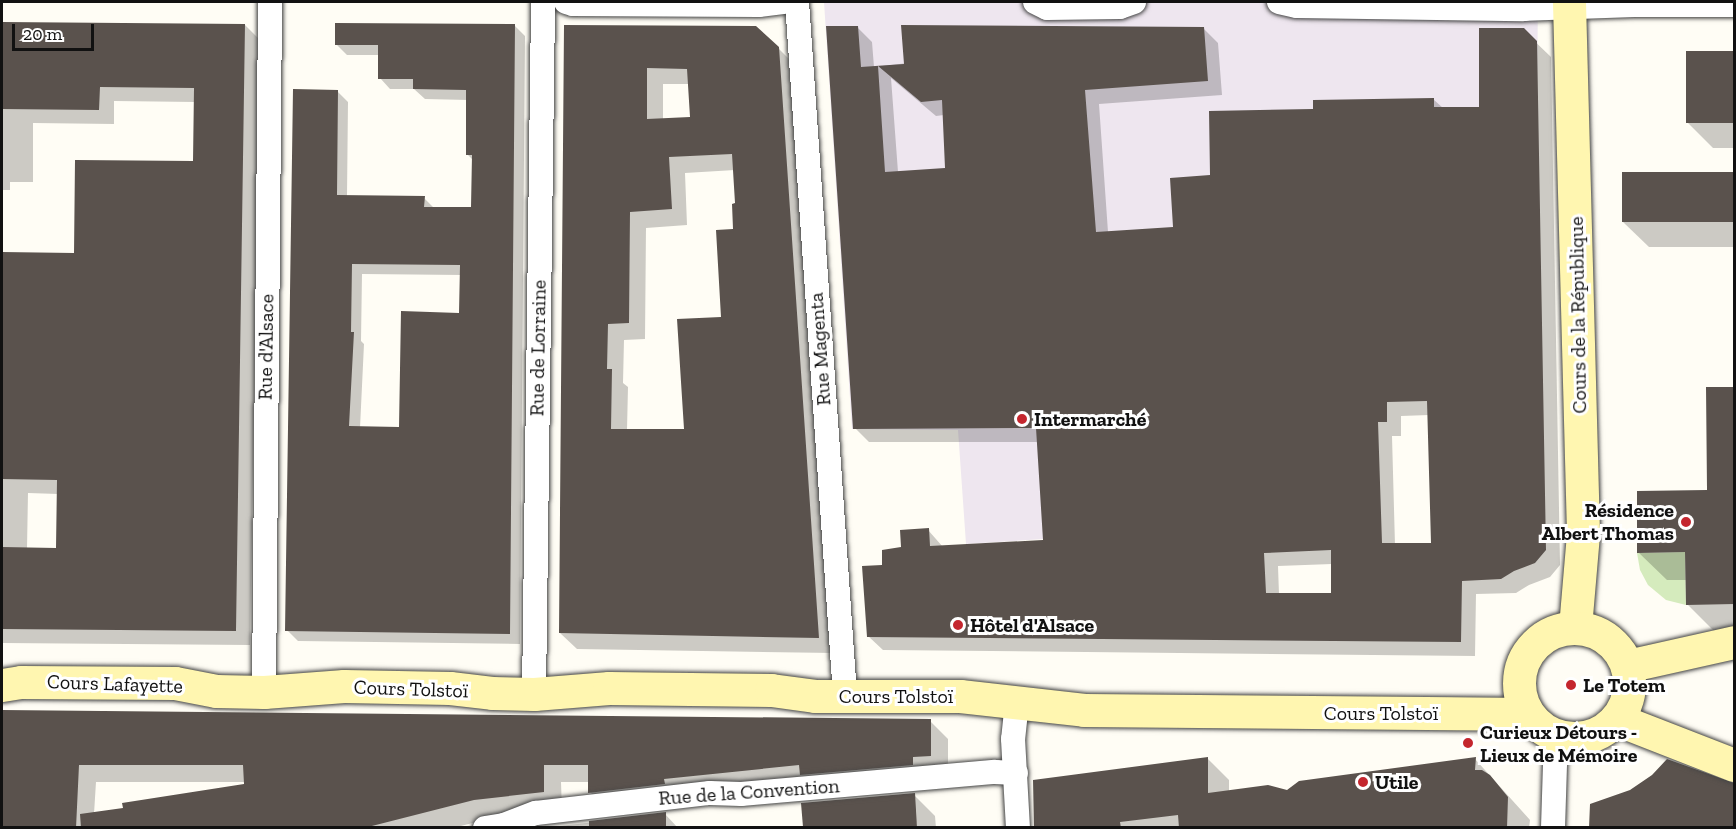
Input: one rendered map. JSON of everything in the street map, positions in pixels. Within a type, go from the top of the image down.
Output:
[{"type":"main road","name":"Cours de la République","points":[[1569,4],[1583,534],[1575,628]]},
{"type":"main road","points":[[1575,628],[1601,634],[1612,643],[1627,666],[1629,689],[1627,701],[1616,719],[1605,729],[1591,736],[1576,739],[1560,737],[1537,724],[1522,703],[1519,684],[1521,666],[1526,655],[1541,638],[1552,632],[1575,628]]},
{"type":"main road","points":[[1627,666],[1734,642]]},
{"type":"main road","name":"Cours Lafayette","points":[[2,685],[21,682],[175,683],[216,691],[264,692]]},
{"type":"main road","name":"Cours Tolstoï","points":[[264,692],[377,686],[534,694],[609,688],[771,690],[815,696],[960,696],[1084,710],[1528,714]]},
{"type":"main road","points":[[1616,719],[1734,765]]},
{"type":"street","name":"Rue d'Alsace","points":[[264,692],[270,2]]},
{"type":"street","name":"Rue de Lorraine","points":[[534,694],[543,2]]},
{"type":"street","points":[[566,2],[573,4],[759,5],[786,2]]},
{"type":"street","name":"Rue Magenta","points":[[797,2],[844,696]]},
{"type":"street","points":[[1035,2],[1047,8],[1057,8],[1120,7],[1134,2]]},
{"type":"street","points":[[1279,2],[1296,6],[1523,9],[1569,4],[1734,5]]},
{"type":"street","points":[[1017,702],[1013,739],[1018,828]]},
{"type":"street","points":[[1553,828],[1555,763],[1560,737]]},
{"type":"street","name":"Rue de la Convention","points":[[484,828],[522,824],[536,813],[710,793],[741,794],[995,772],[1016,773]]},
{"type":"shaded area","points":[[824,2],[1538,2],[1536,170],[1091,536],[966,544],[958,430],[852,429]]},
{"type":"green space","points":[[1685,552],[1686,605],[1666,600],[1648,585],[1640,570],[1637,553]]},
{"type":"building","points":[[2,22],[245,24],[236,631],[2,629],[2,547],[56,548],[57,480],[2,479],[2,252],[74,253],[75,160],[193,161],[194,88],[100,87],[99,110],[2,109]]},
{"type":"building","points":[[335,23],[515,24],[510,634],[285,631],[293,89],[338,90],[337,195],[425,196],[424,207],[471,207],[472,155],[466,155],[466,90],[413,89],[413,79],[378,79],[378,45],[335,45]],"holes":[[[352,264],[460,265],[459,313],[401,311],[399,427],[349,426],[354,332],[351,332]]]},
{"type":"building","points":[[564,25],[756,26],[779,47],[819,638],[559,633]],"holes":[[[647,68],[687,69],[690,117],[647,119]],[[732,154],[735,203],[732,204],[733,229],[716,230],[721,317],[677,319],[684,429],[611,429],[612,369],[607,369],[608,324],[629,323],[630,212],[672,209],[669,157]]]},
{"type":"building","points":[[901,25],[1204,27],[1208,81],[1085,90],[1096,232],[1173,227],[1170,178],[1210,175],[1209,111],[1313,109],[1313,100],[1434,98],[1434,107],[1479,107],[1479,28],[1524,28],[1537,41],[1546,550],[1535,563],[1501,579],[1462,581],[1461,642],[867,637],[862,566],[882,565],[882,550],[901,547],[900,530],[929,528],[930,546],[1043,540],[1036,428],[853,429],[826,26],[858,26],[861,67],[904,64]],"holes":[[[878,66],[921,102],[942,100],[945,168],[885,172]],[[1427,401],[1431,543],[1382,543],[1378,422],[1387,422],[1387,402]],[[1331,550],[1331,593],[1266,593],[1264,553]]]},
{"type":"building","points":[[1686,51],[1734,51],[1734,123],[1686,123]]},
{"type":"building","points":[[1622,172],[1734,172],[1734,222],[1622,222]]},
{"type":"building","name":"Résidence Albert Thomas","points":[[1706,387],[1734,387],[1734,604],[1686,605],[1685,552],[1637,553],[1637,491],[1707,490]]},
{"type":"building","points":[[2,710],[931,719],[931,756],[913,757],[913,765],[800,775],[799,765],[664,779],[665,784],[588,793],[588,765],[544,765],[544,792],[474,800],[364,828],[81,828],[80,814],[123,808],[122,803],[244,784],[243,765],[79,765],[76,828],[2,828]]},
{"type":"building","points":[[1208,757],[1208,793],[1268,785],[1287,790],[1299,781],[1476,757],[1475,770],[1482,770],[1490,775],[1508,797],[1507,828],[1179,828],[1178,815],[1120,822],[1121,828],[1034,828],[1033,780]]},
{"type":"building","points":[[1667,759],[1734,783],[1734,828],[1589,828],[1590,804],[1630,790],[1652,775]]},
{"type":"building","points":[[915,793],[917,828],[803,827],[801,803]]},
{"type":"building","points":[[666,812],[666,828],[589,828],[589,821]]},
{"type":"place","name":"Intermarché","points":[[1022,419]]},
{"type":"place","name":"Résidence Albert Thomas","points":[[1686,522]]},
{"type":"place","name":"Hôtel d'Alsace","points":[[958,625]]},
{"type":"place","name":"Le Totem","points":[[1571,685]]},
{"type":"place","name":"Curieux Détours - Lieux de Mémoire","points":[[1468,743]]},
{"type":"place","name":"Utile","points":[[1363,782]]}]
